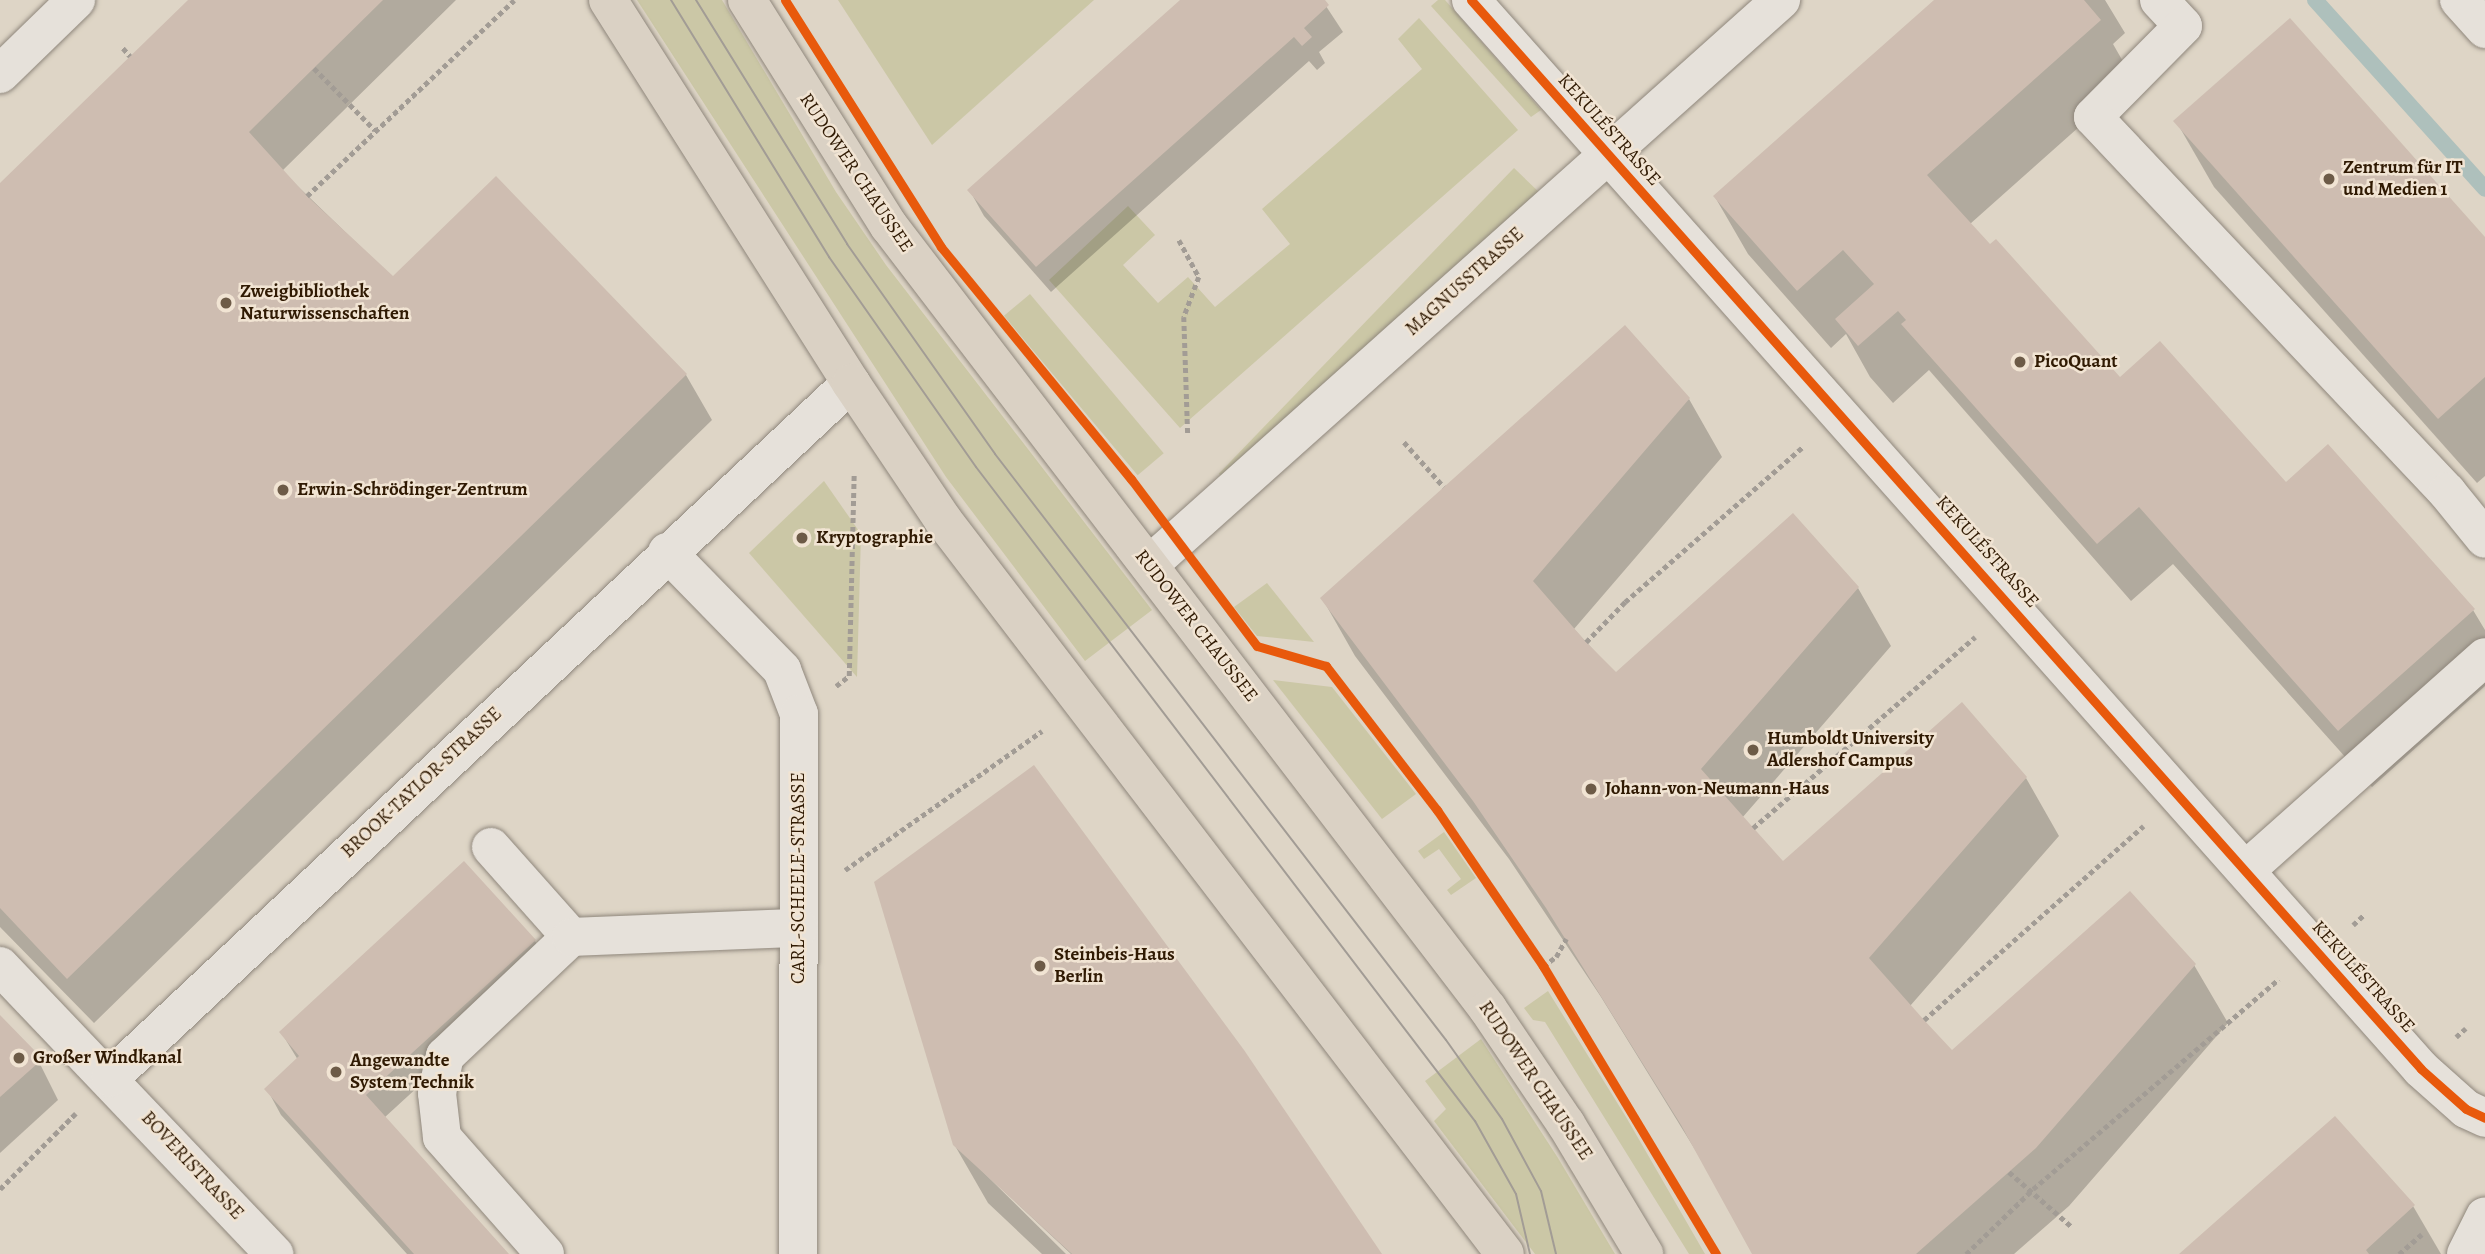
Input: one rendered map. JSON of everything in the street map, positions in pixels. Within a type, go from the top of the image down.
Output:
[{"type":"main road","points":[[608,0],[850,383],[943,520],[1504,1253]]},
{"type":"main road","name":"RUDOWER CHAUSSEE","points":[[747,0],[889,226],[1488,1009],[1566,1124],[1644,1254]]},
{"type":"street","points":[[0,74],[76,0]]},
{"type":"street","name":"KEKULÉSTRASSE","points":[[1471,0],[2421,1069],[2466,1109],[2485,1118]]},
{"type":"street","name":"MAGNUSSTRASSE","points":[[1149,565],[1781,0]]},
{"type":"street","points":[[2159,0],[2183,26],[2093,117],[2447,492],[2485,539]]},
{"type":"street","points":[[2459,0],[2485,29]]},
{"type":"street","name":"BROOK-TAYLOR-STRASSE","points":[[110,1078],[850,383]]},
{"type":"street","name":"CARL-SCHEELE-STRASSE","points":[[667,552],[782,670],[799,714],[798,1254]]},
{"type":"street","points":[[2246,870],[2485,657]]},
{"type":"street","points":[[491,847],[571,937]]},
{"type":"street","points":[[545,1254],[442,1137],[437,1093],[445,1056],[571,937],[799,916]]},
{"type":"street","name":"BOVERISTRASSE","points":[[0,967],[110,1078],[274,1254]]},
{"type":"street","points":[[2466,1254],[2485,1216]]},
{"type":"path","points":[[307,196],[514,0]]},
{"type":"path","points":[[122,48],[130,55]]},
{"type":"path","points":[[314,68],[375,130]]},
{"type":"path","points":[[1179,240],[1199,277],[1184,317],[1188,436]]},
{"type":"path","points":[[1404,442],[1444,487]]},
{"type":"path","points":[[1586,642],[1808,443]]},
{"type":"path","points":[[799,714],[849,676],[856,468]]},
{"type":"path","points":[[1753,828],[1979,635]]},
{"type":"path","points":[[799,916],[1042,731]]},
{"type":"path","points":[[1924,1020],[2147,823]]},
{"type":"path","points":[[1543,966],[1556,957],[1566,939]]},
{"type":"path","points":[[1535,955],[1550,978]]},
{"type":"path","points":[[1966,1254],[2033,1189],[2282,976]]},
{"type":"path","points":[[0,1189],[110,1078]]},
{"type":"path","points":[[2009,1172],[2033,1189],[2072,1227]]},
{"type":"shaded area","points":[[637,0],[722,0],[836,192],[886,265],[1152,610],[1085,661],[946,477]]},
{"type":"shaded area","points":[[838,0],[1094,0],[932,145]]},
{"type":"shaded area","points":[[1438,0],[1445,0],[1541,110],[1531,117],[1431,6]]},
{"type":"shaded area","points":[[1419,18],[1518,130],[1180,428],[1049,280],[1128,206],[1155,235],[1123,265],[1158,303],[1188,277],[1215,307],[1290,244],[1262,209],[1422,69],[1398,39]]},
{"type":"shaded area","points":[[1514,168],[1540,193],[1245,499],[1219,474]]},
{"type":"shaded area","points":[[1030,294],[1164,453],[1138,475],[1004,316]]},
{"type":"shaded area","points":[[824,481],[861,534],[857,677],[749,553]]},
{"type":"shaded area","points":[[1267,583],[1314,642],[1257,636],[1234,607]]},
{"type":"shaded area","points":[[1273,680],[1332,687],[1416,794],[1382,819]]},
{"type":"shaded area","points":[[1444,832],[1476,878],[1451,895],[1447,890],[1461,879],[1439,849],[1424,859],[1418,851]]},
{"type":"shaded area","points":[[1548,991],[1626,1117],[1705,1254],[1689,1254],[1545,1022],[1533,1020],[1524,1008]]},
{"type":"shaded area","points":[[1481,1039],[1558,1158],[1615,1254],[1535,1254],[1434,1121],[1446,1109],[1425,1081]]},
{"type":"building","name":"Erwin-Schrödinger-Zentrum","points":[[188,0],[383,0],[249,132],[307,196],[393,276],[496,176],[687,374],[67,979],[0,908],[0,183]]},
{"type":"building","points":[[1180,0],[1325,0],[1329,5],[1304,28],[1312,37],[1302,46],[1294,37],[1036,267],[967,190]]},
{"type":"building","name":"PicoQuant","points":[[1934,0],[2084,0],[2101,20],[1927,175],[1990,244],[1996,239],[2120,377],[2160,341],[2286,482],[2328,444],[2475,609],[2338,731],[2139,507],[2097,544],[1901,324],[1906,320],[1898,311],[1858,346],[1835,319],[1874,284],[1843,250],[1797,291],[1713,196]]},
{"type":"building","name":"Zentrum für IT und Medien 1","points":[[2290,18],[2485,237],[2485,377],[2438,419],[2173,121]]},
{"type":"building","name":"Humboldt University Adlershof Campus","points":[[1625,325],[1690,398],[1533,581],[1586,642],[1616,672],[1793,513],[1859,587],[1701,769],[1783,861],[1962,702],[2027,777],[1869,958],[1924,1020],[1952,1050],[2130,891],[2196,964],[2036,1148],[1916,1254],[1752,1254],[1681,1125],[1546,908],[1473,801],[1320,598]]},
{"type":"building","name":"Steinbeis-Haus Berlin","points":[[1034,765],[1244,1050],[1382,1254],[1072,1254],[953,1145],[874,882]]},
{"type":"building","name":"Angewandte System Technik","points":[[464,861],[536,940],[366,1095],[509,1254],[414,1254],[264,1089],[299,1056],[279,1032]]},
{"type":"building","name":"Großer Windkanal","points":[[0,1015],[37,1053],[38,1063],[0,1097]]},
{"type":"building","points":[[2335,1116],[2415,1205],[2366,1250],[2369,1254],[2179,1254]]},
{"type":"waterway","points":[[2315,0],[2485,189]]},
{"type":"tram line","points":[[671,0],[829,257],[976,467],[1475,1121],[1516,1194],[1530,1254]]},
{"type":"tram line","points":[[696,0],[847,244],[995,454],[1446,1040],[1502,1119],[1541,1191],[1556,1254]]},
{"type":"cycle path","points":[[785,0],[941,247],[1131,479],[1257,646],[1326,666],[1437,810],[1543,966],[1716,1254]]},
{"type":"cycle path","points":[[1471,0],[2421,1069],[2466,1109],[2485,1118]]},
{"type":"place","name":"Zentrum für IT und Medien 1","points":[[2329,179]]},
{"type":"place","name":"Zweigbibliothek Naturwissenschaften","points":[[226,303]]},
{"type":"place","name":"PicoQuant","points":[[2020,362]]},
{"type":"place","name":"Erwin-Schrödinger-Zentrum","points":[[283,490]]},
{"type":"place","name":"Kryptographie","points":[[802,538]]},
{"type":"place","name":"Humboldt University Adlershof Campus","points":[[1753,750]]},
{"type":"place","name":"Johann-von-Neumann-Haus","points":[[1591,789]]},
{"type":"place","name":"Steinbeis-Haus Berlin","points":[[1040,966]]},
{"type":"place","name":"Großer Windkanal","points":[[19,1058]]},
{"type":"place","name":"Angewandte System Technik","points":[[336,1072]]}]
